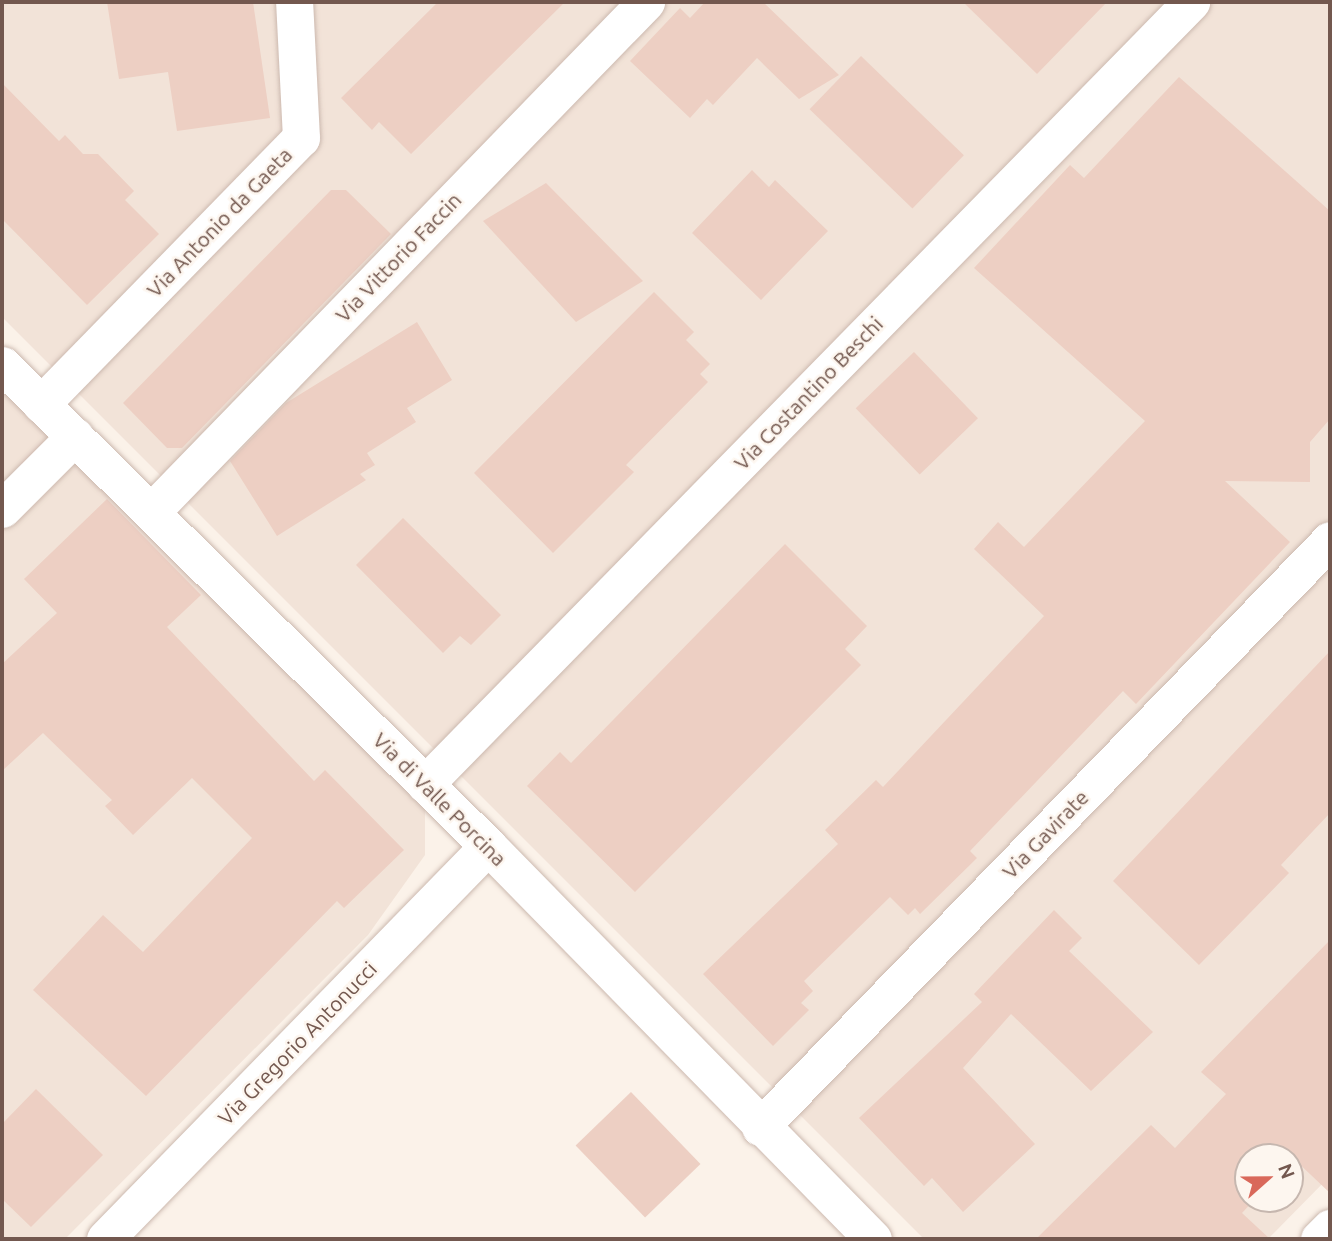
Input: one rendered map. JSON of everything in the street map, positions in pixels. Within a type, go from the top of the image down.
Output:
[{"type":"street","name":"Via Antonio da Gaeta","points":[[41,404],[301,138],[294,2]]},
{"type":"street","name":"Via Vittorio Faccin","points":[[151,512],[646,2]]},
{"type":"street","name":"Via Costantino Beschi","points":[[425,784],[1191,2]]},
{"type":"street","name":"Via di Valle Porcina","points":[[2,365],[488,846],[760,1127],[873,1239]]},
{"type":"street","points":[[2,509],[75,436]]},
{"type":"street","name":"Via Gavirate","points":[[760,1127],[1330,540]]},
{"type":"street","name":"Via Gregorio Antonucci","points":[[105,1239],[488,846]]},
{"type":"street","points":[[1319,1239],[1330,1228]]},
{"type":"shaded area","points":[[2,2],[1330,2],[1330,1176],[1304,1202],[1304,1143],[1234,1143],[1234,1213],[1294,1213],[1268,1239],[924,1239],[2,317]]},
{"type":"shaded area","points":[[2,390],[425,806],[425,855],[368,935],[65,1239],[2,1239]]},
{"type":"building","points":[[107,2],[253,2],[270,118],[177,131],[168,72],[119,79]]},
{"type":"building","points":[[438,2],[565,2],[411,154],[379,122],[372,130],[341,98]]},
{"type":"building","points":[[705,2],[763,2],[839,75],[799,99],[757,58],[713,105],[707,99],[690,118],[630,61],[680,8],[690,18]]},
{"type":"building","points":[[963,2],[1107,2],[1037,74]]},
{"type":"building","points":[[861,56],[964,155],[912,209],[810,109]]},
{"type":"building","points":[[1179,77],[1330,211],[1330,419],[1310,442],[1310,482],[1225,481],[1290,542],[1136,704],[1123,691],[970,851],[977,858],[920,914],[915,908],[908,915],[890,897],[804,981],[813,991],[801,1003],[809,1010],[773,1046],[703,974],[838,844],[825,830],[876,780],[883,787],[1044,616],[974,549],[998,522],[1024,547],[1145,421],[974,268],[1070,165],[1084,178]]},
{"type":"building","points":[[2,83],[59,141],[65,135],[83,154],[98,154],[134,191],[125,200],[159,234],[87,305],[2,219]]},
{"type":"building","points":[[752,170],[769,187],[775,180],[828,231],[761,300],[692,233]]},
{"type":"building","points":[[546,183],[643,281],[576,322],[483,221]]},
{"type":"building","points":[[331,190],[346,190],[391,234],[182,448],[167,448],[123,403]]},
{"type":"building","points":[[654,292],[694,332],[686,340],[710,364],[700,374],[708,382],[626,465],[634,472],[553,553],[474,473]]},
{"type":"building","points":[[417,322],[452,380],[407,408],[416,422],[367,453],[375,465],[360,474],[366,480],[277,536],[230,461],[286,403]]},
{"type":"building","points":[[914,352],[978,418],[920,474],[856,408]]},
{"type":"building","points":[[107,499],[201,595],[167,627],[314,781],[325,770],[404,850],[344,908],[337,901],[146,1096],[33,990],[103,915],[143,952],[252,838],[192,778],[133,835],[105,806],[112,800],[43,733],[2,771],[2,664],[57,613],[24,579]]},
{"type":"building","points":[[403,518],[501,615],[471,645],[460,636],[443,653],[356,565]]},
{"type":"building","points":[[785,544],[867,626],[845,649],[861,665],[635,892],[527,786],[560,752],[571,763]]},
{"type":"building","points":[[1330,651],[1330,813],[1281,865],[1289,873],[1199,965],[1113,881]]},
{"type":"building","points":[[1054,910],[1082,938],[1069,951],[1153,1032],[1091,1091],[1011,1014],[963,1068],[1035,1144],[963,1212],[932,1178],[924,1186],[859,1118],[982,1002],[974,994]]},
{"type":"building","points":[[1330,940],[1330,1193],[1304,1168],[1304,1143],[1234,1143],[1234,1213],[1242,1213],[1270,1239],[1036,1239],[1151,1125],[1175,1148],[1226,1094],[1201,1072]]},
{"type":"building","points":[[36,1089],[103,1155],[31,1227],[2,1199],[2,1124]]},
{"type":"building","points":[[631,1092],[700,1164],[645,1217],[576,1145]]}]
